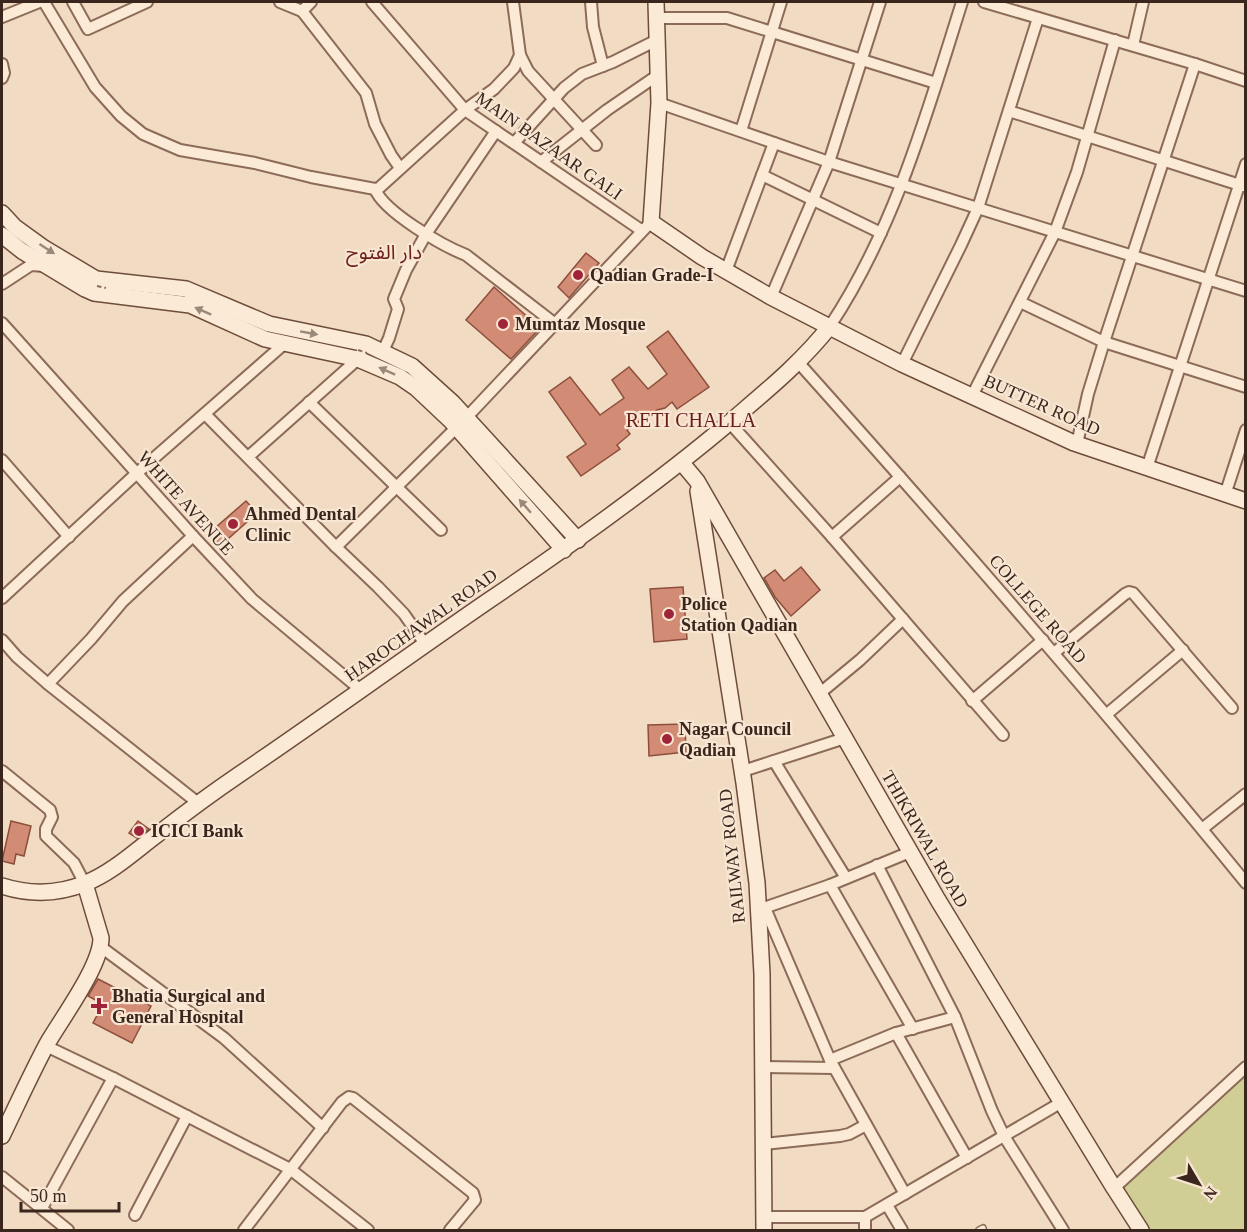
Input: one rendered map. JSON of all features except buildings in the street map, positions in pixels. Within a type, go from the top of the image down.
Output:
[{"type":"main road","points":[[646,226],[659,103],[656,2]]},
{"type":"main road","points":[[2,213],[15,227],[90,276],[102,287]]},
{"type":"main road","name":"BUTTER ROAD","points":[[646,226],[771,297],[902,364],[1077,444],[1245,501]]},
{"type":"main road","points":[[2,235],[85,289],[102,287],[190,305],[277,337],[362,351],[383,351],[418,370],[453,403],[461,423],[564,550]]},
{"type":"main road","name":"HAROCHAWAL ROAD","points":[[2,886],[18,891],[46,893],[85,884],[116,866],[198,803],[564,550],[682,463],[798,362],[830,326]]},
{"type":"main road","points":[[362,351],[407,381],[437,407],[461,423],[578,540]]},
{"type":"main road","name":"THIKRIWAL ROAD","points":[[682,463],[697,481],[910,852],[1114,1188],[1142,1230]]},
{"type":"main road","name":"RAILWAY ROAD","points":[[697,481],[762,909],[765,1224]]},
{"type":"main road","points":[[2,1136],[46,1046],[94,964],[101,947],[101,938],[85,884]]},
{"type":"street","points":[[2,17],[43,3],[58,2]]},
{"type":"street","points":[[73,2],[88,29],[147,2]]},
{"type":"street","points":[[280,2],[302,11],[366,93],[375,124],[390,155],[400,168]]},
{"type":"street","points":[[302,11],[312,2]]},
{"type":"street","name":"MAIN BAZAAR GALI","points":[[372,2],[465,110],[541,162],[646,226]]},
{"type":"street","points":[[513,2],[520,55],[528,71],[596,145]]},
{"type":"street","points":[[591,2],[593,27],[603,66]]},
{"type":"street","points":[[741,131],[781,2]]},
{"type":"street","points":[[771,297],[829,162],[880,2]]},
{"type":"street","points":[[830,326],[852,290],[881,233],[902,184],[962,2]]},
{"type":"street","points":[[984,2],[1195,63],[1245,81]]},
{"type":"street","points":[[1133,45],[1143,2]]},
{"type":"street","points":[[43,3],[95,87],[133,127],[156,141],[180,150],[255,163],[311,177],[375,189],[379,188],[465,110],[494,89],[514,68],[520,55]]},
{"type":"street","points":[[656,18],[727,18],[936,83]]},
{"type":"street","points":[[902,364],[978,208],[1038,18]]},
{"type":"street","points":[[514,143],[564,88],[582,74],[657,40]]},
{"type":"street","points":[[972,396],[1055,232],[1088,136],[1115,40]]},
{"type":"street","points":[[1077,444],[1088,394],[1104,342],[1195,63]]},
{"type":"street","points":[[2,64],[4,73],[2,78]]},
{"type":"street","points":[[541,162],[581,130],[658,75]]},
{"type":"street","points":[[659,103],[829,162],[1245,291]]},
{"type":"street","points":[[1009,111],[1242,186]]},
{"type":"street","points":[[383,351],[398,309],[394,299],[406,270],[426,234],[496,131]]},
{"type":"street","points":[[726,271],[774,143]]},
{"type":"street","points":[[1147,468],[1242,186],[1245,164]]},
{"type":"street","points":[[762,175],[881,233]]},
{"type":"street","points":[[375,189],[378,196],[406,222],[450,249],[466,255],[555,323]]},
{"type":"street","points":[[336,547],[461,423],[646,226]]},
{"type":"street","points":[[2,284],[32,265],[48,267]]},
{"type":"street","points":[[1020,302],[1104,342],[1245,387]]},
{"type":"street","name":"WHITE AVENUE","points":[[2,322],[252,599],[362,691]]},
{"type":"street","points":[[2,598],[136,473],[205,414],[277,337]]},
{"type":"street","points":[[248,457],[362,351]]},
{"type":"street","name":"COLLEGE ROAD","points":[[798,362],[1107,714],[1245,883]]},
{"type":"street","points":[[309,402],[441,530]]},
{"type":"street","points":[[205,414],[404,614],[425,644]]},
{"type":"street","points":[[729,422],[1003,735]]},
{"type":"street","points":[[1225,495],[1245,430]]},
{"type":"street","points":[[2,460],[69,537]]},
{"type":"street","points":[[832,537],[900,477]]},
{"type":"street","points":[[48,684],[123,601],[193,536]]},
{"type":"street","points":[[1054,653],[1129,592],[1137,596],[1232,708]]},
{"type":"street","points":[[819,694],[903,620]]},
{"type":"street","points":[[2,640],[17,657],[48,684],[198,803]]},
{"type":"street","points":[[972,701],[1043,640]]},
{"type":"street","points":[[1107,714],[1183,650]]},
{"type":"street","points":[[742,771],[845,738]]},
{"type":"street","points":[[774,761],[846,878]]},
{"type":"street","points":[[2,771],[50,810],[52,817],[46,829],[46,836],[74,863],[85,884]]},
{"type":"street","points":[[1202,829],[1245,794]]},
{"type":"street","points":[[905,1194],[832,1064],[762,909],[830,885],[910,852]]},
{"type":"street","points":[[877,865],[955,1017],[981,1087],[1004,1136],[1064,1230]]},
{"type":"street","points":[[830,885],[913,1029]]},
{"type":"street","points":[[101,947],[224,1038],[323,1128]]},
{"type":"street","points":[[763,1067],[832,1064],[896,1033],[955,1017]]},
{"type":"street","points":[[896,1033],[967,1158]]},
{"type":"street","points":[[46,1046],[290,1169],[368,1230]]},
{"type":"street","points":[[1114,1188],[1245,1067]]},
{"type":"street","points":[[42,1208],[113,1078]]},
{"type":"street","points":[[244,1230],[346,1098],[353,1098],[473,1193],[475,1200],[450,1230]]},
{"type":"street","points":[[765,1224],[866,1217],[1062,1102]]},
{"type":"street","points":[[135,1215],[187,1116]]},
{"type":"street","points":[[764,1144],[840,1136],[866,1125]]},
{"type":"street","points":[[2,1177],[68,1230]]},
{"type":"street","points":[[887,1204],[902,1230]]},
{"type":"street","points":[[865,1230],[866,1217]]},
{"type":"shaded area","points":[[1245,1067],[1245,1230],[1141,1230],[1114,1188]]},
{"type":"waterway","points":[[2,225],[9,231]]},
{"type":"waterway","points":[[339,347],[357,350]]},
{"type":"place","name":"Qadian Grade-I","points":[[578,275]]},
{"type":"place","name":"Mumtaz Mosque","points":[[503,324]]},
{"type":"place","name":"Ahmed Dental Clinic","points":[[233,524]]},
{"type":"place","name":"Police Station Qadian","points":[[669,614]]},
{"type":"place","name":"Nagar Council Qadian","points":[[667,739]]},
{"type":"place","name":"ICICI Bank","points":[[139,831]]},
{"type":"place","name":"Bhatia Surgical and General Hospital","points":[[99,1006]]},
{"type":"district","name":"دار الفتوح","points":[[384,252]]},
{"type":"district","name":"RETI CHALLA","points":[[691,420]]}]
